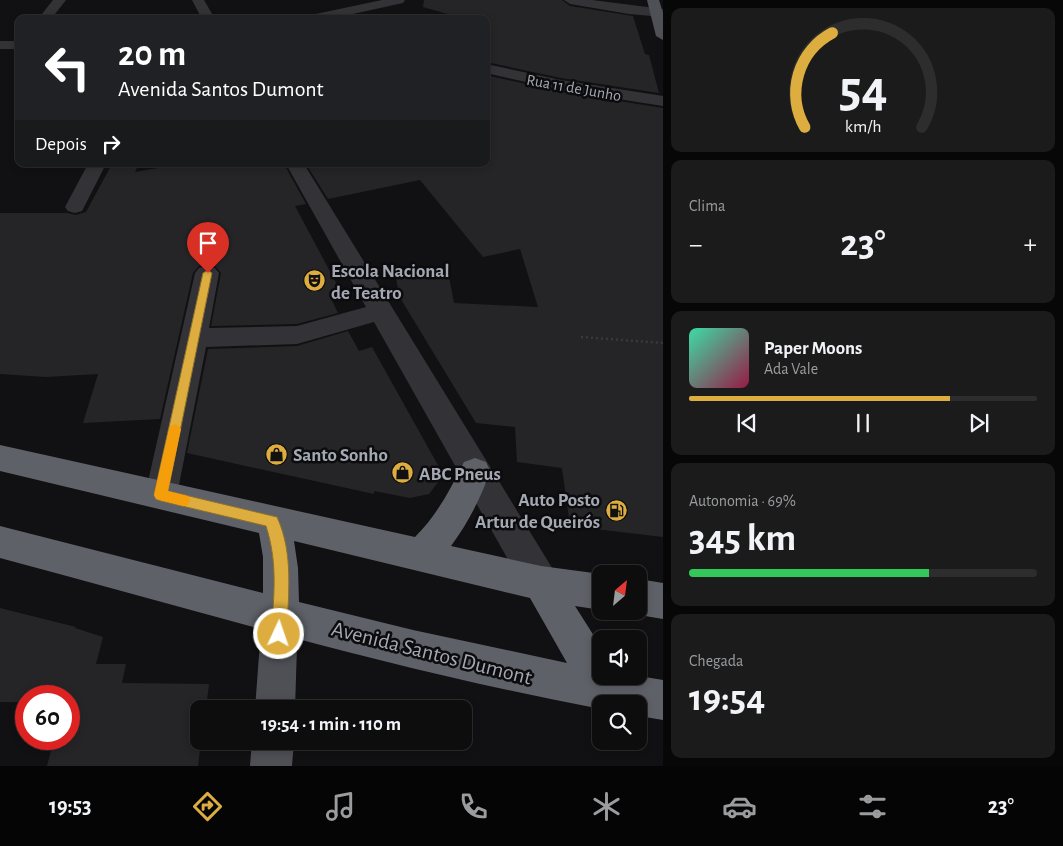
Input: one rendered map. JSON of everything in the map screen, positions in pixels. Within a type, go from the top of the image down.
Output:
[{"type":"highway","points":[[0,458],[542,583],[592,591]]},
{"type":"highway","points":[[421,555],[440,535],[459,509],[475,471]]},
{"type":"highway","points":[[272,521],[279,545],[282,567],[280,614]]},
{"type":"highway","name":"Avenida Santos Dumont","points":[[0,542],[280,614],[533,676],[663,700]]},
{"type":"highway","points":[[542,583],[605,690]]},
{"type":"highway","points":[[648,598],[663,601]]},
{"type":"main road","points":[[657,9],[663,36]]},
{"type":"main road","points":[[275,700],[280,614]]},
{"type":"main road","points":[[271,766],[272,750]]},
{"type":"street","points":[[47,15],[60,0]]},
{"type":"street","points":[[198,0],[207,15]]},
{"type":"street","points":[[349,15],[399,0]]},
{"type":"street","points":[[570,0],[657,9]]},
{"type":"street","points":[[324,2],[344,15]]},
{"type":"street","points":[[0,45],[15,44]]},
{"type":"street","name":"Rua 11 de Junho","points":[[490,69],[561,85],[663,102]]},
{"type":"street","points":[[74,207],[95,167]]},
{"type":"street","points":[[296,167],[542,583]]},
{"type":"street","points":[[161,495],[208,273]]},
{"type":"street","points":[[195,338],[296,334],[381,311]]},
{"type":"path","points":[[581,336],[663,343]]},
{"type":"building","points":[[424,0],[562,0],[570,6],[633,16],[645,54],[649,55],[659,93],[561,78],[490,63],[490,15],[451,15],[423,7]]},
{"type":"building","points":[[490,76],[561,92],[663,108],[663,537],[570,526],[562,468],[517,462],[515,427],[476,423],[399,296],[396,277],[449,277],[454,303],[538,307],[520,249],[483,257],[420,180],[328,199],[308,167],[490,167]]},
{"type":"building","points":[[110,167],[138,167],[135,172],[164,167],[286,167],[306,204],[295,206],[341,292],[329,295],[338,313],[297,324],[211,326],[221,273],[215,266],[207,264],[199,266],[193,273],[160,419],[83,423],[98,374],[46,377],[0,374],[0,213],[67,213],[76,215],[86,212]]},
{"type":"building","points":[[348,331],[359,351],[372,347],[439,467],[439,481],[429,494],[410,498],[374,491],[374,494],[187,453],[208,349],[297,346]]},
{"type":"building","points":[[0,608],[76,627],[103,637],[96,664],[126,664],[122,683],[209,684],[207,700],[190,700],[190,750],[200,750],[198,766],[47,766],[51,750],[80,750],[80,685],[15,685],[15,702],[0,702]]},
{"type":"slow traffic","points":[[175,429],[161,495],[183,500]]},
{"type":"place","name":"Escola Nacional de Teatro","points":[[315,281]]},
{"type":"place","name":"Santo Sonho","points":[[277,454]]},
{"type":"place","name":"ABC Pneus","points":[[403,473]]},
{"type":"place","name":"Auto Posto Artur de Queirós","points":[[616,510]]},
{"type":"route","points":[[208,273],[161,495],[272,521],[279,545],[282,567],[279,634]]}]
